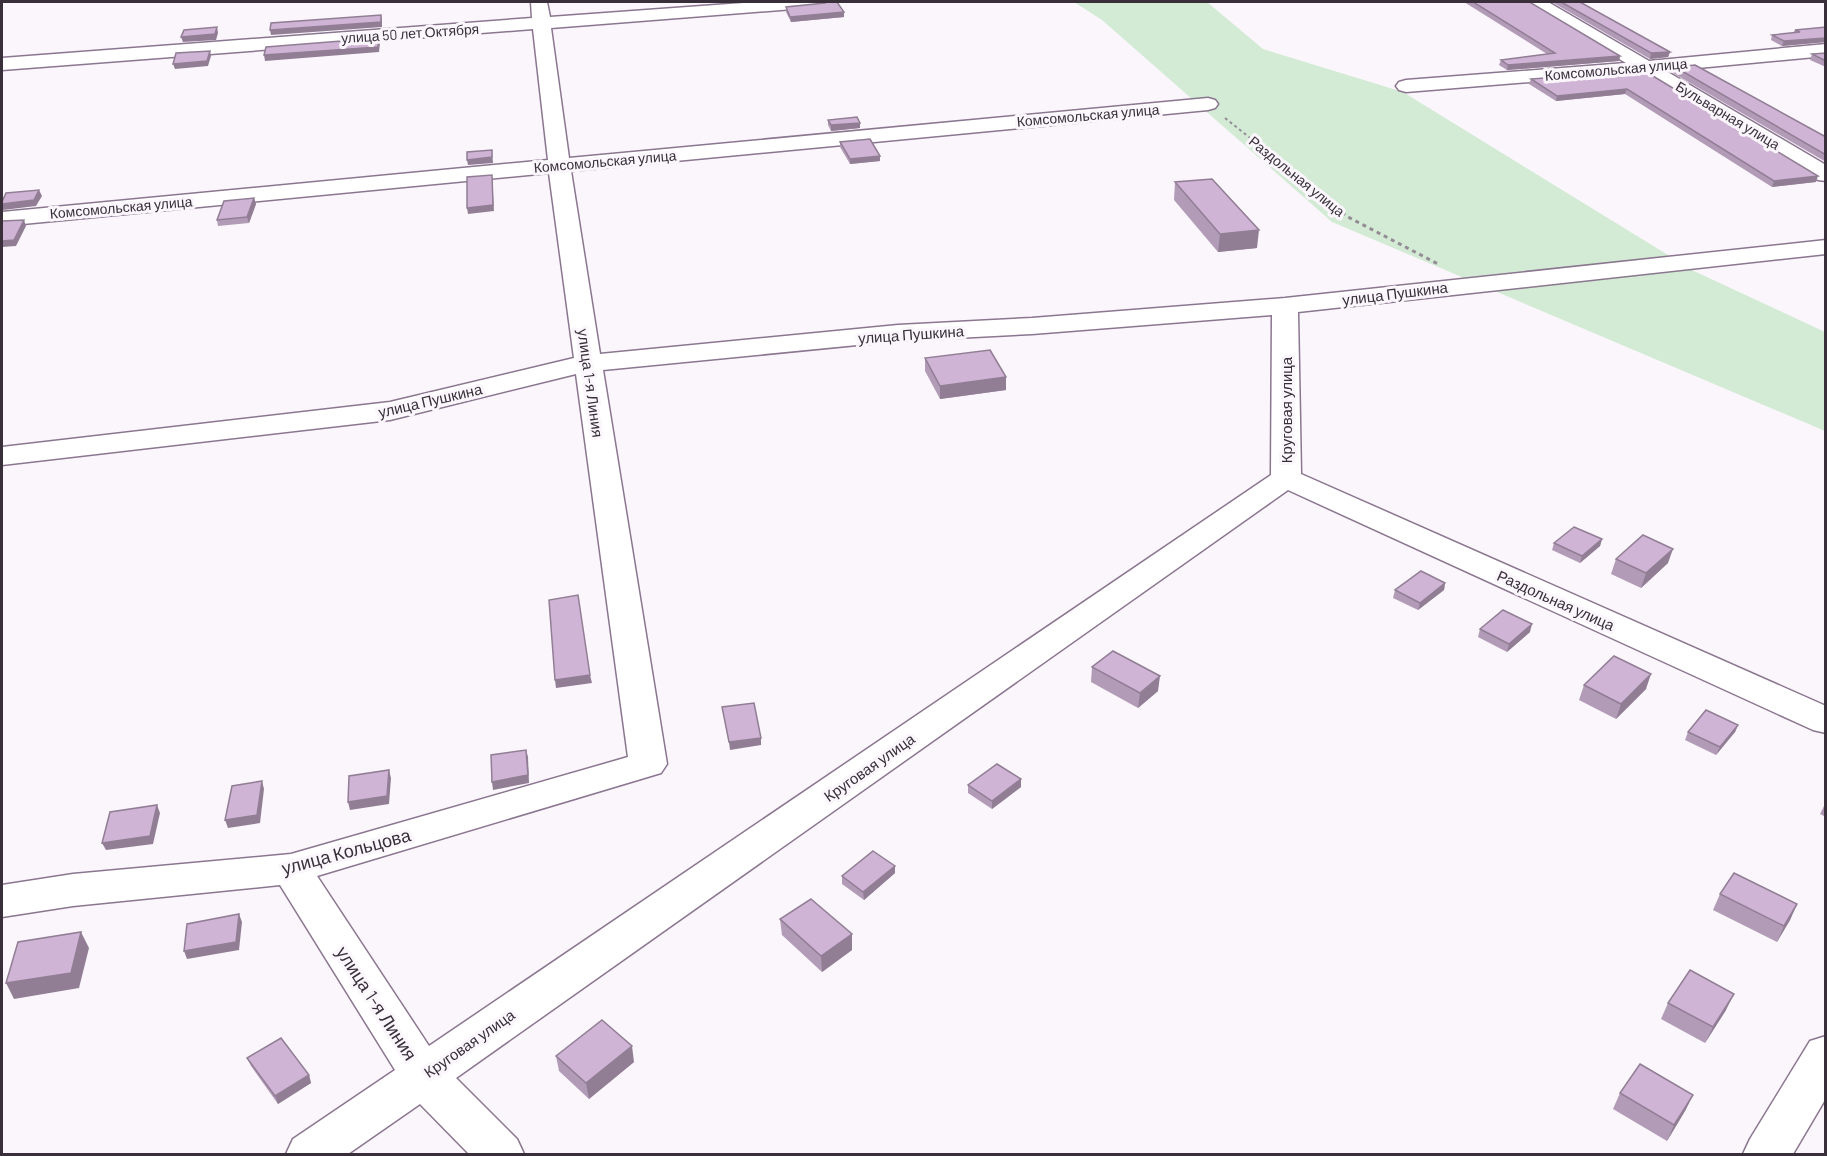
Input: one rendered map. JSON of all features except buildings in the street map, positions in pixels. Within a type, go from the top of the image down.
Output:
[{"type":"street","name":"улица 50 лет Октября","points":[[2,64],[541,12],[819,2]]},
{"type":"street","name":"Бульварная улица","points":[[1537,2],[1826,175]]},
{"type":"street","name":"улица 1-я Линия","points":[[541,12],[559,166],[648,764]]},
{"type":"street","name":"Комсомольская улица","points":[[1406,86],[1649,67],[1826,50]]},
{"type":"street","name":"Комсомольская улица","points":[[2,219],[1208,104]]},
{"type":"street","name":"улица Пушкина","points":[[2,456],[390,411],[588,363],[711,353],[898,333],[1032,326],[1286,306],[1826,247]]},
{"type":"street","name":"Круговая улица","points":[[310,1155],[1286,478],[1286,306]]},
{"type":"street","name":"Раздольная улица","points":[[1286,478],[1826,721]]},
{"type":"street","name":"улица Кольцова","points":[[2,901],[73,890],[291,868],[648,764]]},
{"type":"street","name":"улица 1-я Линия","points":[[291,868],[423,1075],[500,1155]]},
{"type":"street","points":[[1767,1155],[1826,1055]]},
{"type":"path","name":"Раздольная улица","points":[[1208,104],[1348,217],[1450,270],[1490,282]]},
{"type":"green space","points":[[1074,2],[1207,2],[1263,49],[1403,92],[1694,271],[1825,332],[1825,431],[1332,222],[1102,20]]}]
